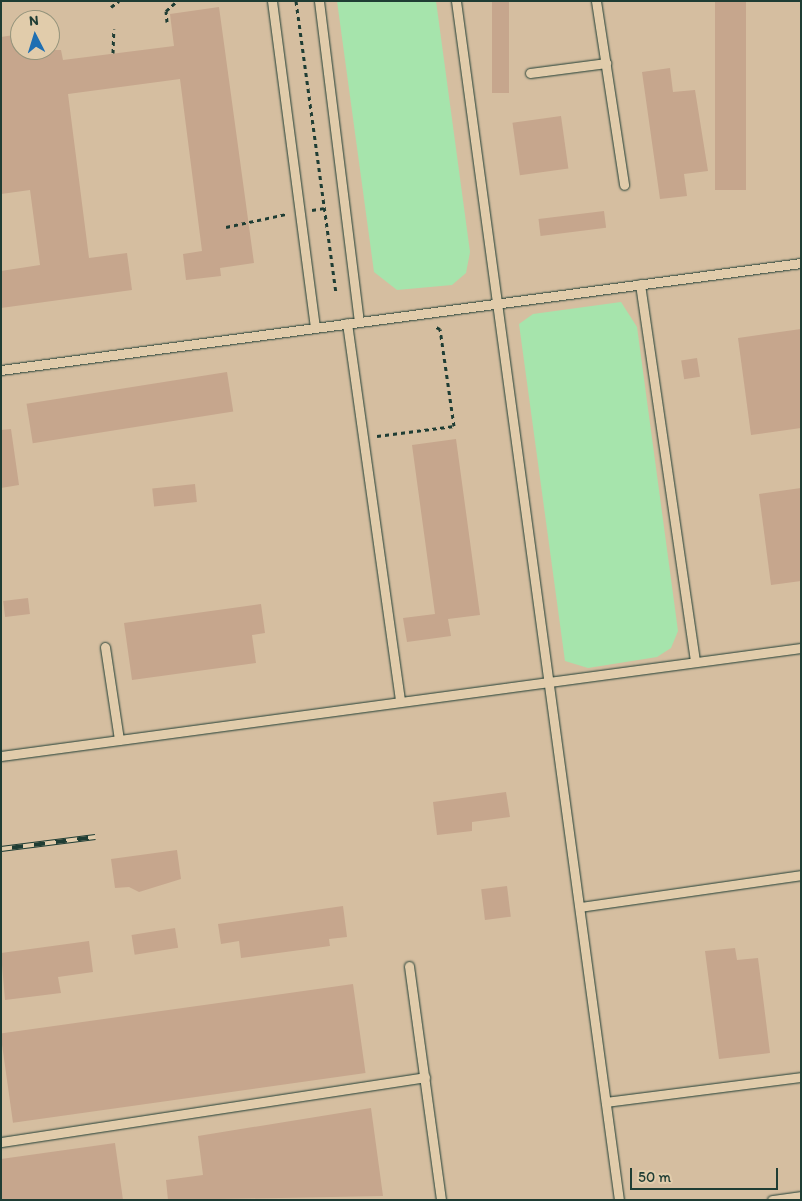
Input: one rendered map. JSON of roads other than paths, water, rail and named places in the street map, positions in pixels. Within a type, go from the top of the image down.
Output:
[{"type":"lane","points":[[272,1],[315,328]]},
{"type":"lane","points":[[319,1],[359,321]]},
{"type":"lane","points":[[456,1],[619,1200]]},
{"type":"lane","points":[[596,1],[624,185]]},
{"type":"lane","points":[[530,73],[606,63]]},
{"type":"lane","points":[[1,370],[801,263]]},
{"type":"lane","points":[[640,284],[695,661]]},
{"type":"lane","points":[[347,323],[400,701]]},
{"type":"lane","points":[[105,647],[119,740]]},
{"type":"lane","points":[[1,756],[801,648]]},
{"type":"lane","points":[[580,907],[801,875]]},
{"type":"lane","points":[[409,966],[441,1200]]},
{"type":"lane","points":[[1,1142],[425,1077]]},
{"type":"lane","points":[[606,1102],[801,1077]]},
{"type":"lane","points":[[772,1200],[801,1196]]},
{"type":"railway","points":[[1,849],[95,837]]}]
